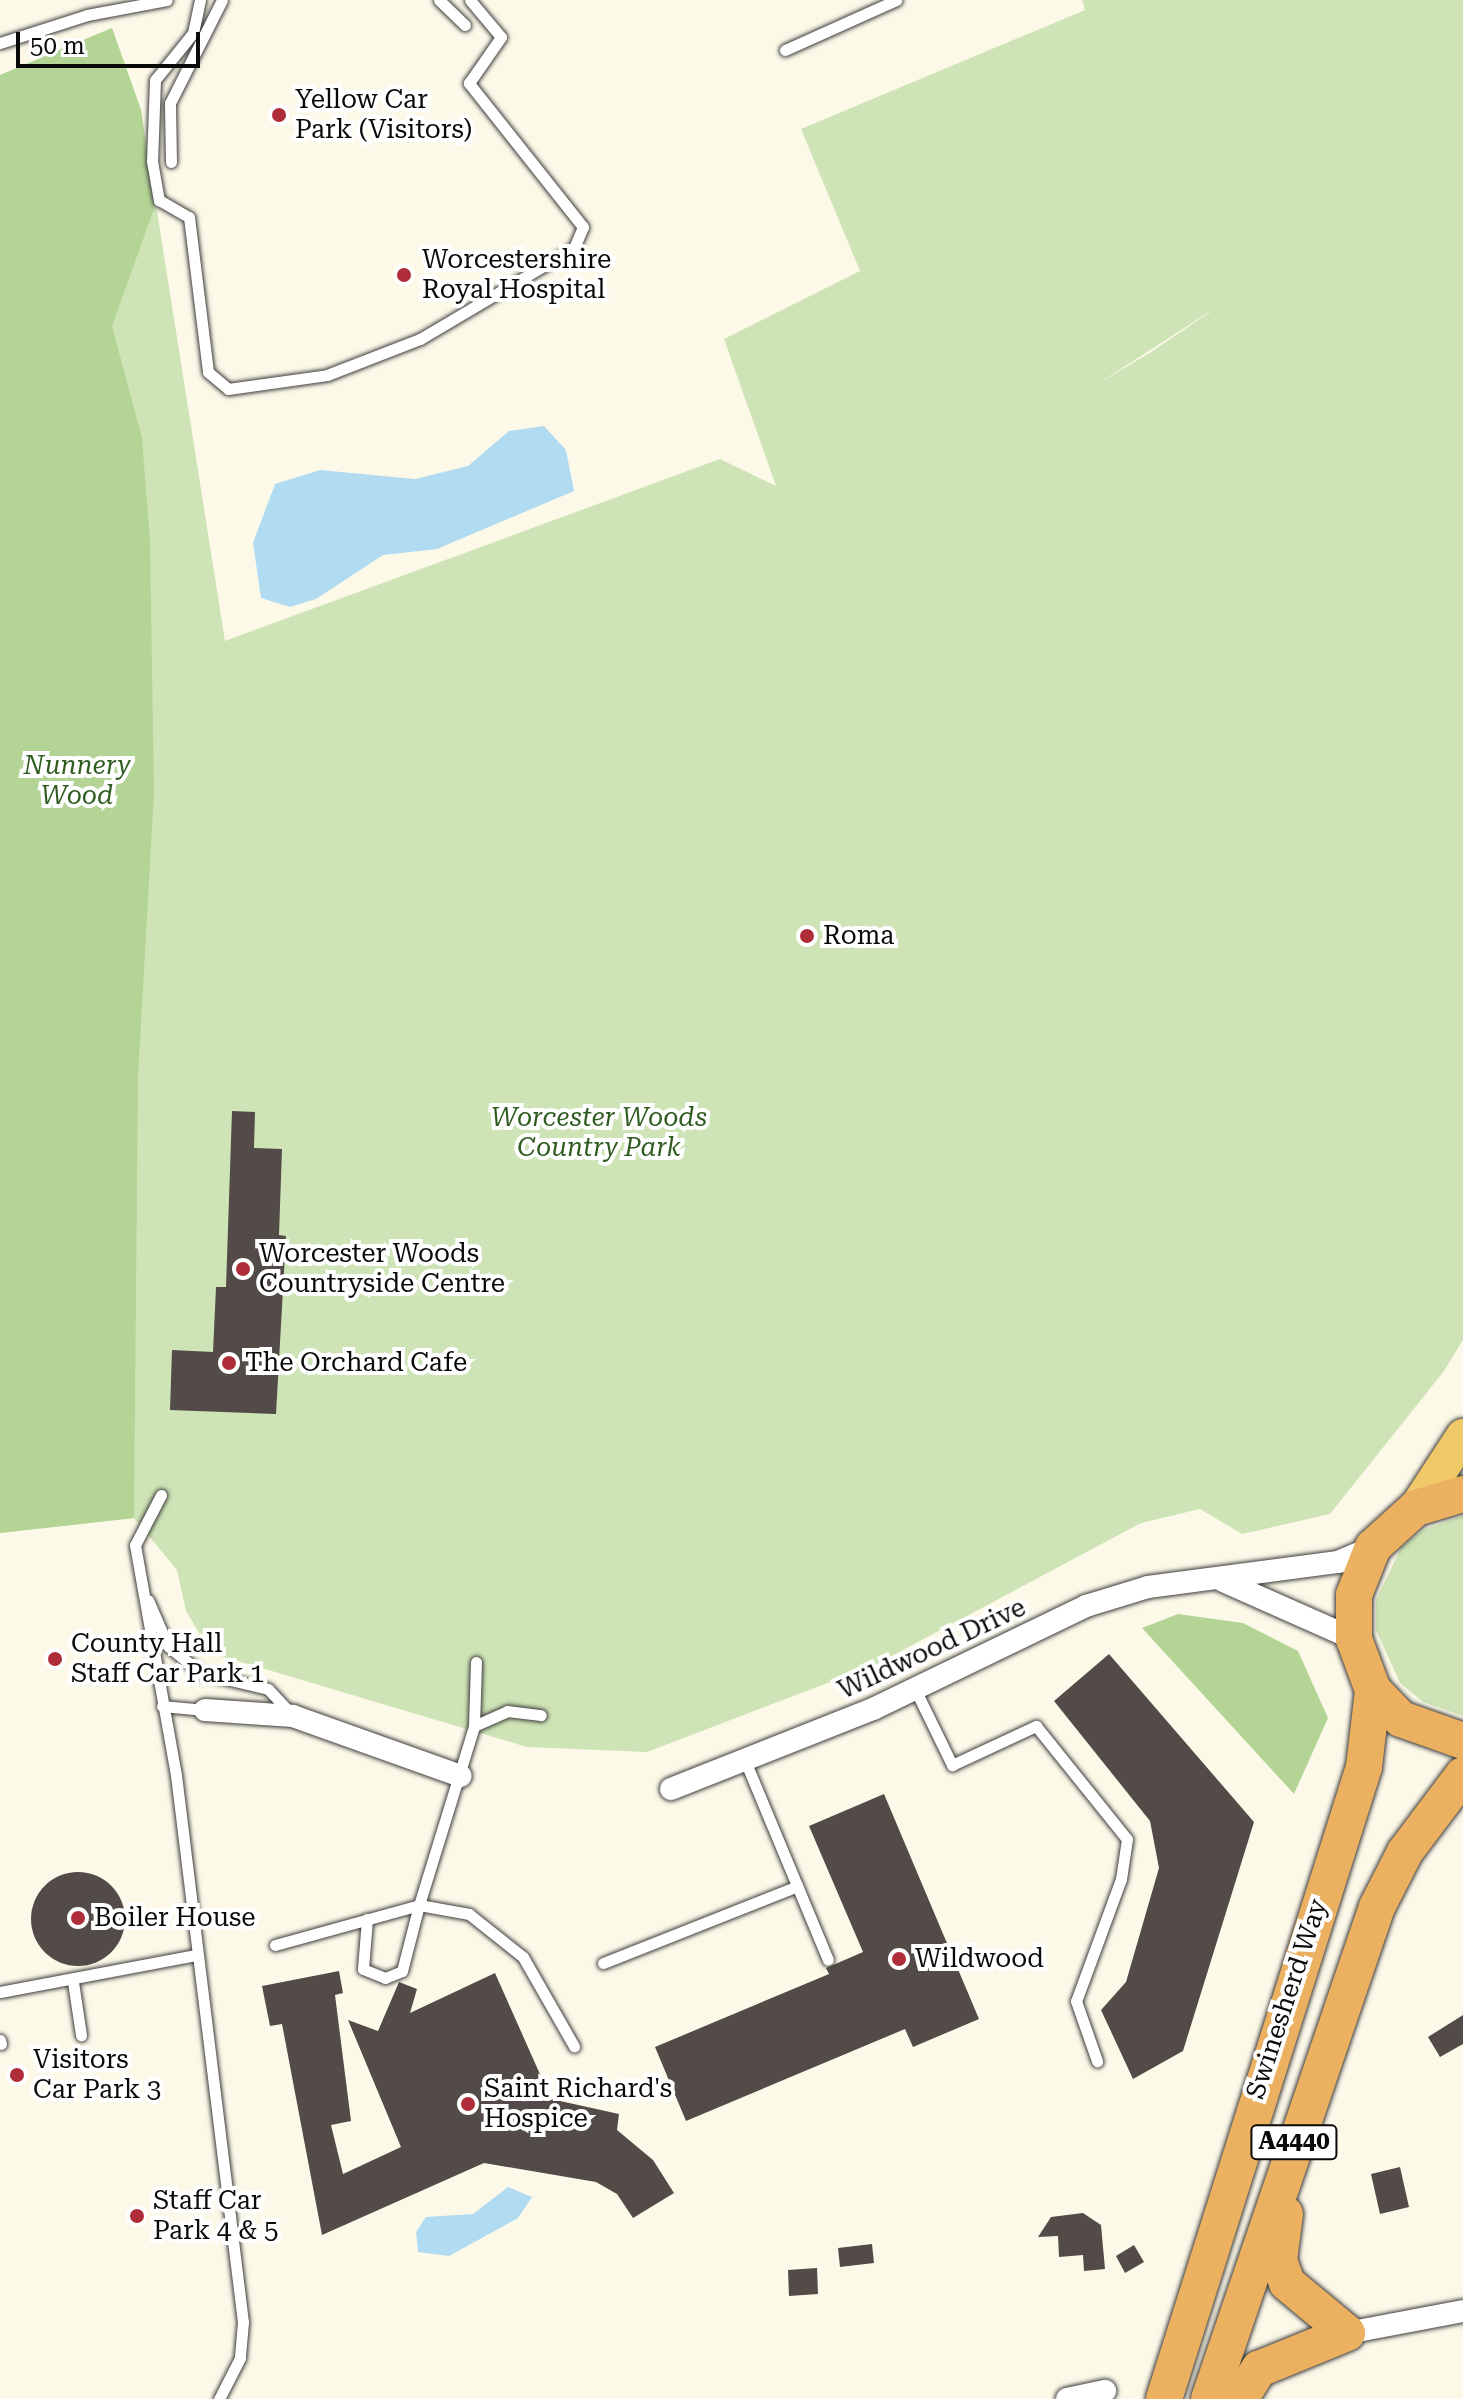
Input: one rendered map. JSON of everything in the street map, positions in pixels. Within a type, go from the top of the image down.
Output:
[{"type":"highway","points":[[1463,1494],[1416,1508],[1373,1547],[1354,1595],[1354,1639],[1373,1690],[1401,1719],[1463,1741]]},
{"type":"highway","name":"Swinesherd Way","points":[[1164,2399],[1364,1767],[1373,1690]]},
{"type":"highway","name":"Swinesherd Way","points":[[1209,2399],[1377,1907],[1405,1852],[1463,1775]]},
{"type":"highway","points":[[1347,2333],[1302,2301],[1279,2260],[1288,2198],[1377,1907]]},
{"type":"highway","points":[[1240,2399],[1259,2369],[1347,2333]]},
{"type":"main road","points":[[1416,1508],[1463,1436]]},
{"type":"street","name":"Wildwood Drive","points":[[671,1789],[746,1763],[915,1689],[1086,1606],[1148,1587],[1222,1580],[1338,1562],[1373,1547]]},
{"type":"street","name":"Wildwood Drive","points":[[1222,1580],[1354,1639]]},
{"type":"street","points":[[205,1710],[293,1716],[461,1776]]},
{"type":"street","points":[[1347,2333],[1463,2311]]},
{"type":"street","points":[[1067,2399],[1105,2391]]},
{"type":"lane","points":[[0,43],[87,15],[167,0]]},
{"type":"lane","points":[[200,0],[193,33],[155,80],[159,200],[189,217],[208,372],[228,389],[327,375],[420,339],[574,248],[583,227],[469,83],[501,37],[470,0]]},
{"type":"lane","points":[[171,162],[170,103],[203,44],[222,0]]},
{"type":"lane","points":[[439,0],[465,25]]},
{"type":"lane","points":[[785,50],[896,0]]},
{"type":"lane","points":[[161,1495],[135,1545],[162,1706],[243,2322],[240,2358],[219,2399]]},
{"type":"lane","points":[[140,1581],[168,1646],[201,1673],[268,1689],[293,1716]]},
{"type":"lane","points":[[367,1919],[363,1969],[385,1978],[402,1971],[474,1726],[476,1662]]},
{"type":"lane","points":[[915,1689],[952,1765],[1036,1726],[1127,1839],[1121,1879],[1076,2001],[1097,2061]]},
{"type":"lane","points":[[162,1706],[205,1710]]},
{"type":"lane","points":[[474,1726],[507,1711],[541,1715]]},
{"type":"lane","points":[[746,1763],[828,1960]]},
{"type":"lane","points":[[603,1963],[797,1886]]},
{"type":"lane","points":[[275,1945],[419,1905],[469,1914],[523,1957],[574,2046]]},
{"type":"lane","points":[[0,1992],[73,1982],[195,1955]]},
{"type":"lane","points":[[73,1982],[81,2035]]},
{"type":"green space","name":"Worcester Woods Country Park","points":[[1082,0],[1463,0],[1463,1340],[1444,1371],[1330,1514],[1242,1534],[1200,1509],[1141,1523],[875,1665],[647,1752],[527,1747],[211,1653],[186,1611],[177,1570],[134,1518],[0,1533],[0,75],[112,28],[141,110],[225,641],[720,459],[776,486],[724,339],[860,271],[801,129],[1085,10]],"holes":[[[1210,312],[1151,352],[1096,385]]]},
{"type":"green space","name":"Nunnery Wood","points":[[112,28],[141,110],[154,209],[112,326],[142,438],[150,540],[154,793],[138,1076],[134,1518],[0,1533],[0,75]]},
{"type":"green space","points":[[1463,1516],[1463,1716],[1423,1702],[1400,1683],[1376,1630],[1376,1600],[1401,1548],[1423,1530]]},
{"type":"green space","points":[[1178,1614],[1243,1623],[1298,1651],[1328,1718],[1294,1794],[1142,1628]]},
{"type":"water","points":[[544,426],[566,450],[574,491],[437,549],[383,555],[316,599],[290,607],[261,598],[253,543],[275,484],[320,470],[415,479],[468,466],[509,431]]},
{"type":"water","points":[[508,2187],[532,2197],[518,2218],[449,2256],[418,2252],[416,2232],[426,2217],[473,2214]]},
{"type":"building","name":"Worcester Woods Countryside Centre","points":[[232,1111],[255,1112],[254,1148],[282,1149],[279,1235],[286,1236],[276,1414],[170,1410],[172,1350],[213,1352],[216,1287],[226,1287]]},
{"type":"building","points":[[1109,1654],[1254,1822],[1183,2051],[1133,2079],[1101,2010],[1126,1982],[1159,1868],[1150,1821],[1054,1701]]},
{"type":"building","name":"Wildwood","points":[[884,1794],[979,2019],[913,2047],[905,2029],[686,2121],[655,2047],[829,1974],[826,1968],[863,1952],[809,1826]]},
{"type":"building","name":"Boiler House","points":[[78,1872],[96,1876],[111,1886],[121,1901],[125,1919],[121,1937],[111,1952],[96,1962],[78,1966],[60,1962],[45,1952],[35,1937],[31,1919],[35,1901],[45,1886],[60,1876]]},
{"type":"building","name":"Saint Richard's Hospice","points":[[339,1971],[343,1993],[335,1995],[351,2121],[331,2125],[343,2174],[401,2147],[348,2020],[378,2031],[399,1982],[417,1989],[410,2013],[495,1973],[551,2099],[619,2114],[617,2130],[653,2160],[674,2193],[633,2218],[617,2194],[596,2182],[484,2163],[322,2235],[282,2024],[270,2026],[262,1986]]},
{"type":"building","points":[[1463,2015],[1463,2044],[1440,2057],[1428,2037]]},
{"type":"building","points":[[1400,2167],[1409,2207],[1380,2214],[1371,2174]]},
{"type":"building","points":[[1083,2213],[1101,2225],[1105,2269],[1084,2271],[1083,2255],[1059,2257],[1058,2236],[1038,2237],[1051,2217]]},
{"type":"building","points":[[872,2244],[874,2263],[840,2267],[838,2248]]},
{"type":"building","points":[[1134,2245],[1144,2262],[1125,2273],[1116,2256]]},
{"type":"building","points":[[817,2268],[818,2294],[789,2296],[788,2270]]},
{"type":"place","name":"Yellow Car Park (Visitors)","points":[[279,115]]},
{"type":"place","name":"Worcestershire Royal Hospital","points":[[404,275]]},
{"type":"place","name":"Roma","points":[[807,936]]},
{"type":"place","name":"Worcester Woods Countryside Centre","points":[[243,1269]]},
{"type":"place","name":"The Orchard Cafe","points":[[229,1363]]},
{"type":"place","name":"County Hall Staff Car Park 1","points":[[55,1659]]},
{"type":"place","name":"Boiler House","points":[[78,1918]]},
{"type":"place","name":"Wildwood","points":[[899,1959]]},
{"type":"place","name":"Visitors Car Park 3","points":[[17,2075]]},
{"type":"place","name":"Saint Richard's Hospice","points":[[468,2104]]},
{"type":"place","name":"Staff Car Park 4 & 5","points":[[137,2216]]}]
